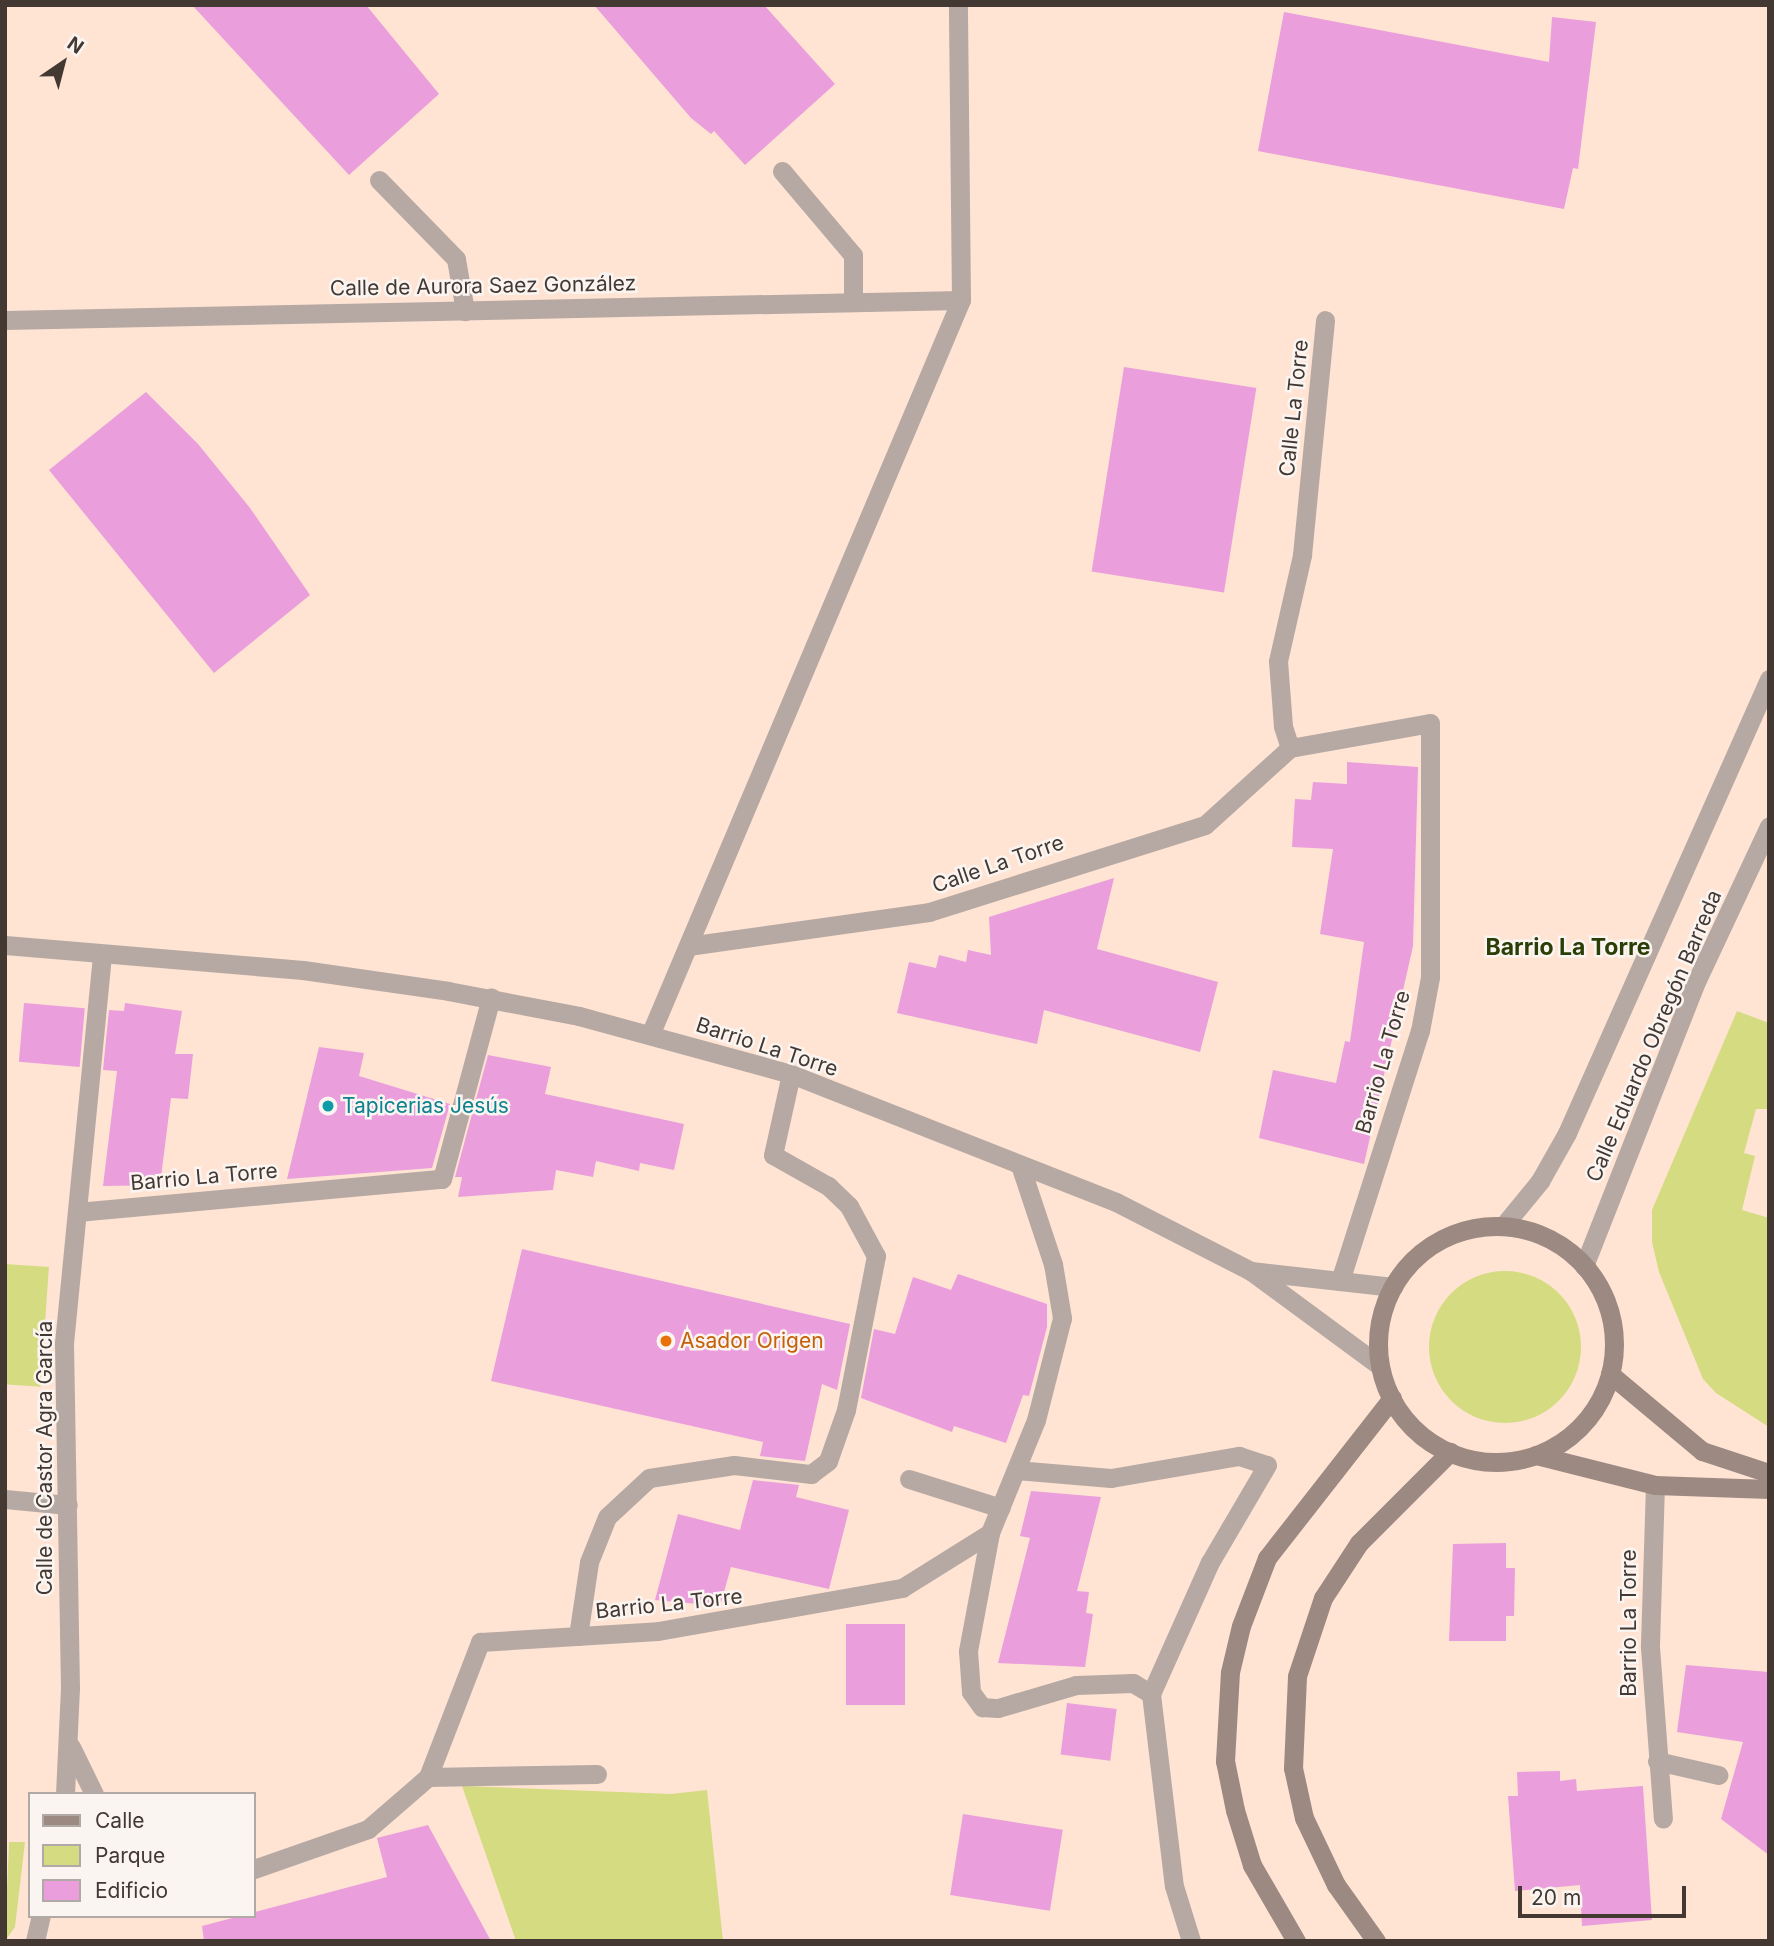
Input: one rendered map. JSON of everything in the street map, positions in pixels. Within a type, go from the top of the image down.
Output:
[{"type":"main road","points":[[1536,1455],[1583,1424],[1610,1374],[1611,1317],[1584,1266],[1548,1238],[1504,1226],[1438,1240],[1392,1287],[1382,1312],[1380,1366],[1392,1398],[1416,1430],[1450,1451],[1492,1462],[1536,1455],[1655,1485],[1769,1489]]},
{"type":"main road","points":[[1610,1374],[1702,1451],[1769,1474]]},
{"type":"main road","points":[[1296,1941],[1252,1865],[1235,1810],[1225,1760],[1230,1672],[1241,1626],[1268,1558],[1392,1398]]},
{"type":"main road","points":[[1376,1941],[1336,1885],[1304,1818],[1293,1769],[1297,1676],[1323,1598],[1359,1543],[1404,1492],[1450,1451]]},
{"type":"street","points":[[650,1035],[961,300],[958,5]]},
{"type":"street","points":[[782,171],[853,255],[853,301]]},
{"type":"street","points":[[379,180],[456,259],[465,311]]},
{"type":"street","name":"Calle de Aurora Saez González","points":[[5,320],[961,300]]},
{"type":"street","name":"Calle La Torre","points":[[688,946],[929,912],[1073,862],[1132,850],[1205,825],[1290,748],[1283,726],[1278,661],[1302,555],[1325,320]]},
{"type":"street","name":"Calle Eduardo Obregón Barreda","points":[[1504,1226],[1540,1181],[1567,1133],[1769,680]]},
{"type":"street","name":"Barrio La Torre","points":[[1290,748],[1430,723],[1430,977],[1420,1031],[1340,1281]]},
{"type":"street","name":"Calle Eduardo Obregón Barreda","points":[[1584,1266],[1696,982],[1769,827]]},
{"type":"street","name":"Barrio La Torre","points":[[5,943],[102,955],[303,970],[491,998],[650,1035],[791,1074],[1116,1202],[1251,1271],[1380,1366]]},
{"type":"street","name":"Calle de Castor Agra García","points":[[65,1792],[69,1743],[64,1343],[102,955]]},
{"type":"street","name":"Barrio La Torre","points":[[77,1212],[442,1179],[491,998]]},
{"type":"street","points":[[578,1636],[589,1562],[607,1517],[649,1478],[734,1465],[811,1474],[828,1461],[846,1410],[877,1256],[849,1206],[828,1186],[773,1155],[791,1074]]},
{"type":"street","points":[[1020,1165],[1053,1264],[1062,1318],[1051,1370],[1016,1470],[990,1533],[968,1651],[971,1692],[982,1707],[999,1708],[1076,1685],[1133,1683],[1152,1694]]},
{"type":"street","name":"Barrio La Torre","points":[[1251,1271],[1392,1287]]},
{"type":"street","points":[[1016,1470],[1111,1478],[1239,1456],[1267,1465],[1210,1562],[1152,1694],[1174,1886],[1191,1941]]},
{"type":"street","points":[[909,1479],[1001,1508]]},
{"type":"street","name":"Barrio La Torre","points":[[1655,1485],[1650,1647],[1663,1819]]},
{"type":"street","points":[[5,1499],[68,1505]]},
{"type":"street","name":"Barrio La Torre","points":[[256,1868],[368,1829],[428,1777],[480,1643],[578,1636],[766,1615],[902,1588],[990,1533]]},
{"type":"street","points":[[69,1743],[93,1792]]},
{"type":"street","points":[[1657,1761],[1718,1776]]},
{"type":"street","points":[[428,1777],[597,1774]]},
{"type":"street","points":[[35,1941],[41,1918]]},
{"type":"green space","points":[[1737,1011],[1769,1023],[1769,1109],[1756,1109],[1744,1153],[1755,1156],[1742,1210],[1769,1218],[1769,1427],[1716,1393],[1703,1379],[1659,1272],[1652,1242],[1652,1210]]},
{"type":"green space","points":[[5,1264],[49,1267],[41,1387],[5,1384]]},
{"type":"green space","points":[[1505,1271],[1534,1276],[1559,1293],[1576,1318],[1581,1347],[1576,1376],[1559,1401],[1534,1418],[1505,1423],[1476,1418],[1451,1401],[1434,1376],[1429,1347],[1434,1318],[1451,1293],[1476,1276]]},
{"type":"green space","points":[[462,1786],[671,1794],[707,1790],[723,1941],[516,1941]]},
{"type":"green space","points":[[9,1842],[25,1842],[15,1927],[5,1941]]},
{"type":"building","points":[[192,5],[366,5],[439,94],[349,175]]},
{"type":"building","points":[[594,5],[764,5],[835,84],[745,165],[714,131],[711,134],[691,118]]},
{"type":"building","points":[[1284,12],[1549,62],[1552,17],[1596,22],[1578,169],[1573,168],[1564,209],[1258,151]]},
{"type":"building","points":[[1124,367],[1256,388],[1224,592],[1092,571]]},
{"type":"building","points":[[146,392],[198,444],[250,508],[310,595],[214,673],[49,470]]},
{"type":"building","points":[[1347,762],[1418,767],[1413,946],[1364,1164],[1259,1138],[1273,1070],[1336,1083],[1345,1041],[1350,1042],[1364,942],[1320,934],[1333,849],[1292,847],[1295,799],[1311,800],[1313,782],[1347,784]]},
{"type":"building","points":[[1114,878],[1097,949],[1218,982],[1200,1052],[1044,1010],[1037,1044],[897,1013],[909,962],[936,968],[939,955],[966,962],[968,950],[991,955],[989,917]]},
{"type":"building","points":[[24,1003],[85,1008],[80,1067],[19,1062]]},
{"type":"building","points":[[125,1003],[182,1011],[175,1054],[193,1054],[188,1099],[171,1098],[160,1185],[103,1186],[117,1071],[103,1070],[109,1010],[124,1011]]},
{"type":"building","points":[[319,1047],[364,1053],[359,1076],[450,1104],[432,1168],[287,1179]]},
{"type":"building","points":[[488,1055],[551,1067],[545,1094],[684,1124],[674,1170],[640,1163],[639,1171],[596,1161],[593,1177],[556,1170],[553,1190],[458,1197],[462,1177],[455,1177]]},
{"type":"building","name":"Asador Origen","points":[[522,1249],[850,1324],[837,1390],[822,1384],[805,1461],[760,1456],[763,1442],[491,1381]]},
{"type":"building","points":[[958,1274],[1047,1304],[1047,1327],[1029,1396],[1023,1395],[1006,1443],[954,1426],[952,1432],[861,1398],[874,1329],[895,1334],[913,1277],[951,1290]]},
{"type":"building","points":[[753,1480],[799,1485],[796,1497],[849,1510],[829,1589],[731,1567],[720,1606],[655,1600],[678,1514],[740,1530]]},
{"type":"building","points":[[1031,1491],[1101,1497],[1077,1591],[1089,1592],[1086,1613],[1093,1614],[1085,1667],[998,1663],[1030,1538],[1020,1536]]},
{"type":"building","points":[[1506,1543],[1506,1568],[1515,1568],[1514,1616],[1506,1616],[1506,1641],[1449,1641],[1453,1544]]},
{"type":"building","points":[[846,1624],[905,1624],[905,1705],[846,1705]]},
{"type":"building","points":[[1686,1665],[1769,1672],[1769,1855],[1721,1819],[1743,1742],[1677,1732]]},
{"type":"building","points":[[1067,1703],[1117,1709],[1110,1761],[1061,1755]]},
{"type":"building","points":[[1560,1771],[1560,1781],[1576,1779],[1577,1791],[1643,1786],[1652,1920],[1582,1926],[1580,1885],[1515,1891],[1508,1796],[1518,1796],[1517,1772]]},
{"type":"building","points":[[963,1814],[1063,1830],[1050,1911],[950,1895]]},
{"type":"building","points":[[428,1825],[491,1941],[204,1941],[202,1926],[232,1918],[256,1918],[256,1912],[387,1877],[377,1838]]},
{"type":"place","name":"Tapicerias Jesús","points":[[328,1106]]},
{"type":"place","name":"Asador Origen","points":[[666,1341]]},
{"type":"district","name":"Barrio La Torre","points":[[1568,947]]}]
